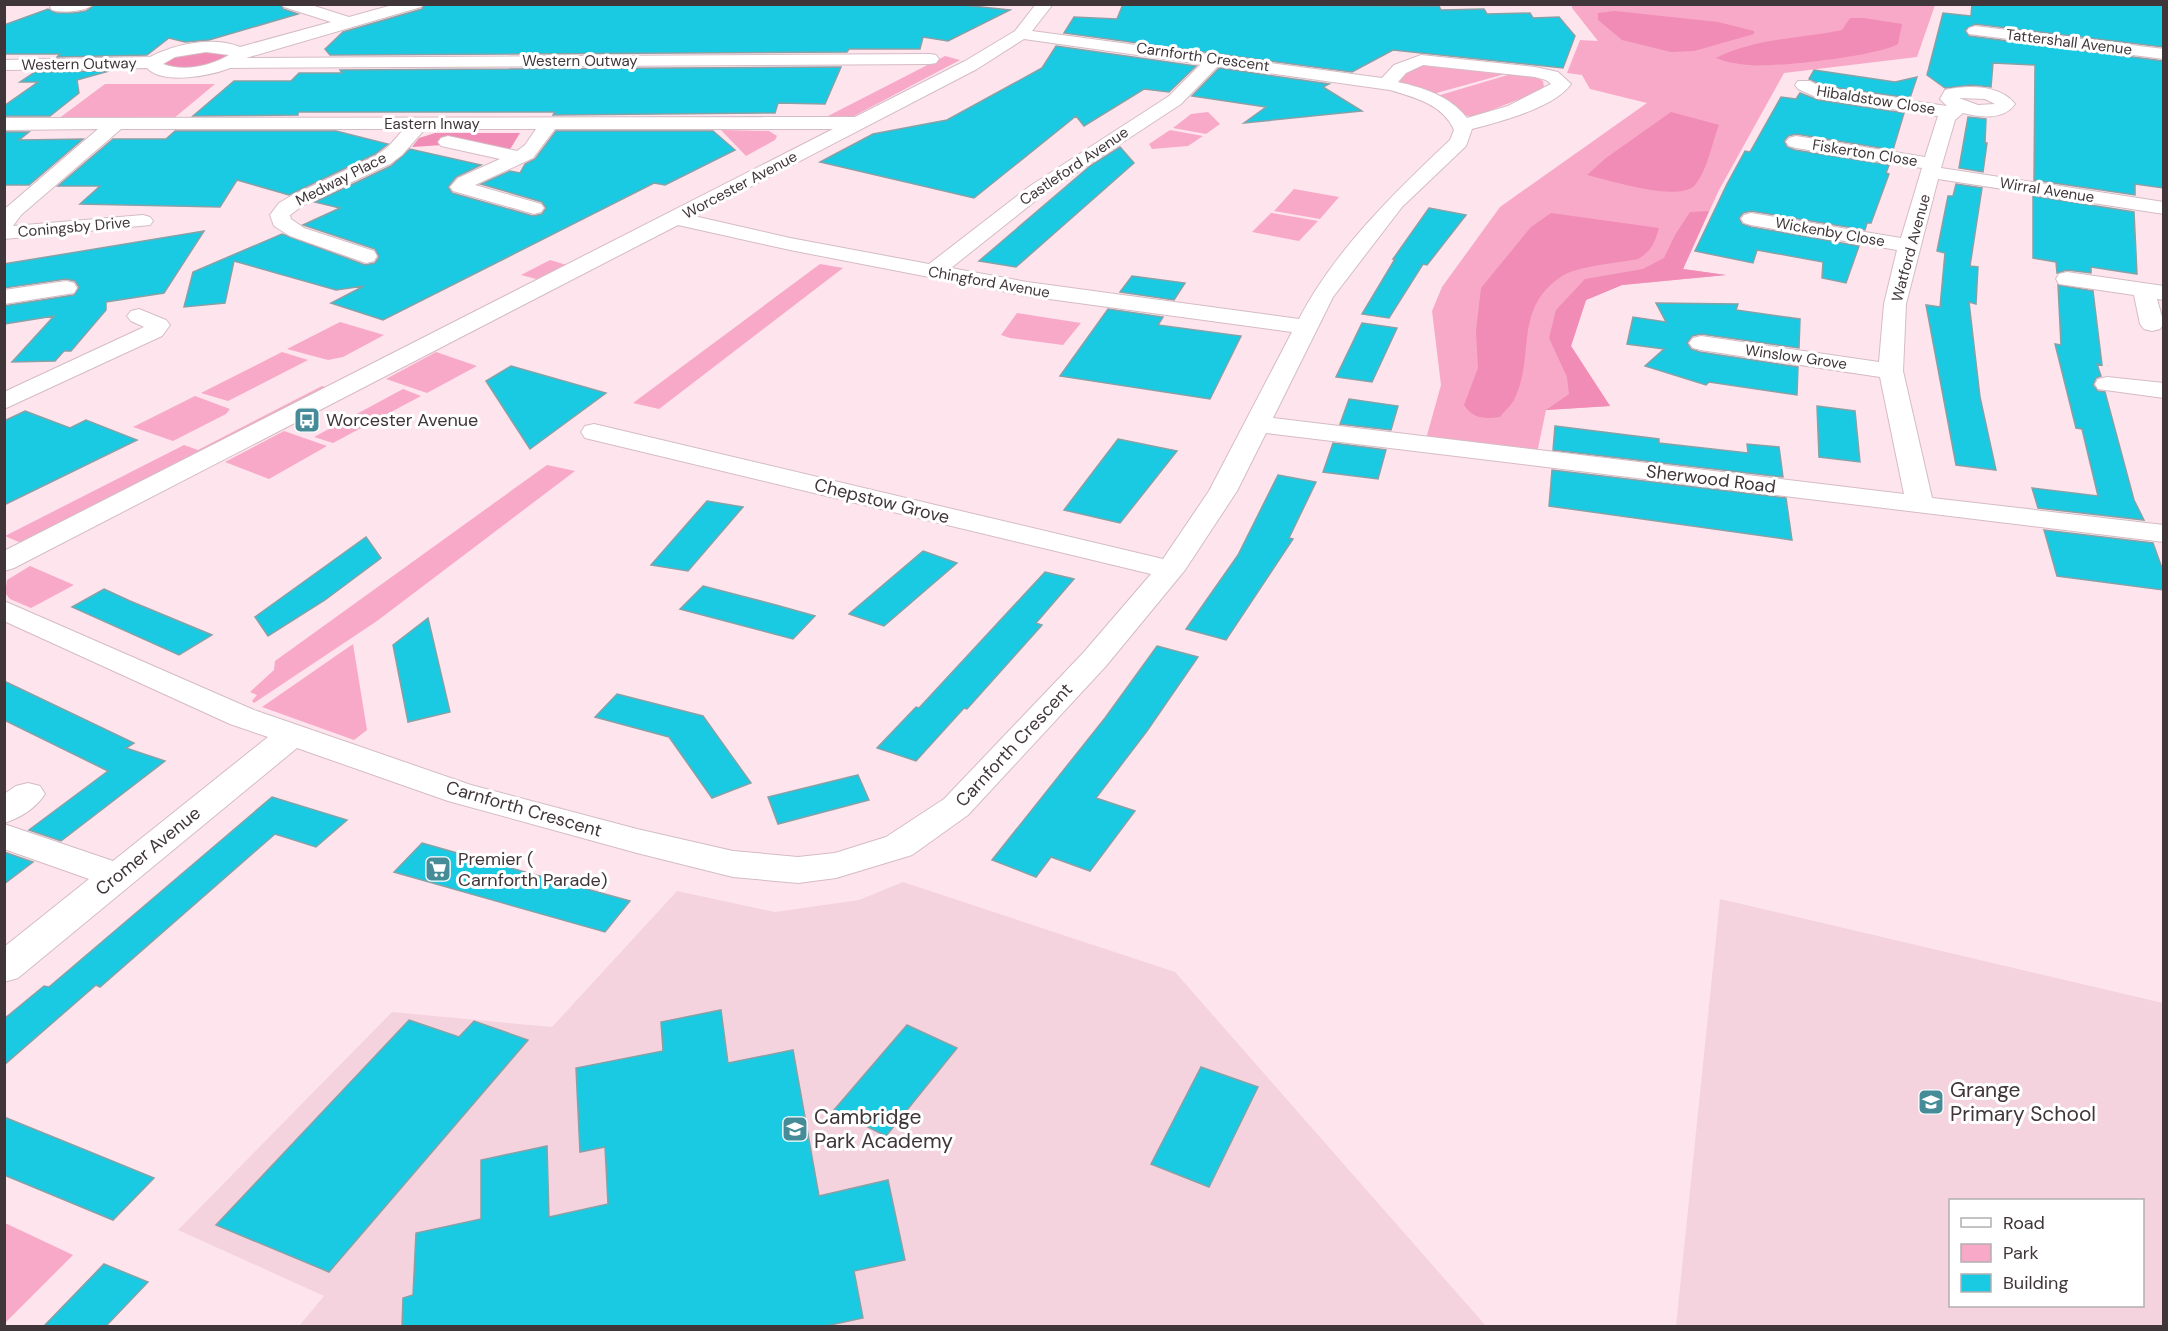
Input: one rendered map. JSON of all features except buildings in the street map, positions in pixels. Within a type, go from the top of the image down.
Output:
[{"type":"street","points":[[58,8],[86,4]]},
{"type":"street","points":[[290,4],[350,23]]},
{"type":"street","points":[[217,47],[375,4]]},
{"type":"street","points":[[233,58],[415,4]]},
{"type":"street","name":"Worcester Avenue","points":[[4,562],[972,65],[1021,34],[1045,4]]},
{"type":"street","name":"Tattershall Avenue","points":[[1975,31],[2163,54]]},
{"type":"street","name":"Carnforth Crescent","points":[[4,610],[223,710],[292,735],[460,793],[706,858],[747,866],[798,870],[836,865],[899,846],[956,807],[1095,658],[1170,570],[1223,491],[1322,296],[1395,203],[1459,142],[1463,130],[1462,124],[1441,104],[1419,93],[1386,84],[1021,34]]},
{"type":"street","name":"Western Outway","points":[[4,65],[154,62],[159,57],[181,50],[217,47],[227,48],[233,58]]},
{"type":"street","name":"Western Outway","points":[[154,62],[154,66],[158,69],[177,72],[204,70],[233,58],[930,59]]},
{"type":"street","name":"Castleford Avenue","points":[[932,272],[1037,190],[1175,100],[1215,60]]},
{"type":"street","points":[[1386,84],[1400,69],[1421,60],[1535,72],[1552,76],[1562,84],[1551,94],[1482,122],[1462,124]]},
{"type":"street","name":"Hibaldstow Close","points":[[1804,85],[1818,93],[1955,109]]},
{"type":"street","name":"Watford Avenue","points":[[1920,505],[1891,370],[1895,304],[1909,246],[1946,118],[1955,109]]},
{"type":"street","points":[[534,208],[459,187],[532,149],[550,123]]},
{"type":"street","name":"Eastern Inway","points":[[4,124],[859,123]]},
{"type":"street","name":"Coningsby Drive","points":[[8,216],[117,124]]},
{"type":"street","name":"Medway Place","points":[[366,256],[297,232],[281,222],[280,215],[298,200],[383,160],[395,151],[419,124]]},
{"type":"street","points":[[448,142],[518,157]]},
{"type":"street","name":"Fiskerton Close","points":[[1796,142],[1933,168]]},
{"type":"street","name":"Wirral Avenue","points":[[1933,168],[2163,208]]},
{"type":"street","name":"Chingford Avenue","points":[[676,218],[932,272],[1115,302],[1305,327]]},
{"type":"street","name":"Wickenby Close","points":[[1751,219],[1909,246]]},
{"type":"street","name":"Coningsby Drive","points":[[4,233],[143,220]]},
{"type":"street","points":[[2067,279],[2154,292],[2152,324]]},
{"type":"street","points":[[4,297],[66,288]]},
{"type":"street","points":[[4,402],[154,331],[158,325],[139,316]]},
{"type":"street","name":"Winslow Grove","points":[[1701,343],[1891,370]]},
{"type":"street","points":[[4,376],[39,387]]},
{"type":"street","points":[[2107,384],[2162,394]]},
{"type":"street","name":"Sherwood Road","points":[[1259,424],[2163,534]]},
{"type":"street","name":"Chepstow Grove","points":[[594,432],[1170,570]]},
{"type":"street","name":"Cromer Avenue","points":[[4,968],[292,735]]},
{"type":"street","points":[[4,836],[118,876]]},
{"type":"shaded area","points":[[1615,11],[1718,22],[1754,31],[1754,34],[1694,51],[1671,52],[1622,40],[1598,20],[1598,13]]},
{"type":"shaded area","points":[[1850,18],[1902,24],[1898,44],[1848,57],[1779,65],[1744,65],[1716,58],[1746,46],[1842,30]]},
{"type":"shaded area","points":[[226,51],[230,56],[195,69],[162,67],[162,61],[181,52]]},
{"type":"shaded area","points":[[1671,112],[1719,125],[1706,164],[1695,185],[1687,190],[1660,191],[1587,175],[1606,158]]},
{"type":"shaded area","points":[[435,133],[520,133],[509,151],[454,138],[438,144],[443,145],[412,147],[419,138]]},
{"type":"shaded area","points":[[1709,211],[1683,269],[1726,275],[1622,285],[1586,300],[1571,346],[1610,406],[1546,410],[1569,394],[1567,377],[1549,338],[1556,310],[1585,279],[1643,269],[1664,258],[1690,212]]},
{"type":"shaded area","points":[[1551,213],[1659,228],[1652,246],[1638,259],[1588,267],[1569,273],[1546,289],[1536,303],[1531,318],[1524,367],[1514,400],[1500,417],[1484,418],[1475,415],[1464,405],[1478,368],[1476,331],[1481,288],[1531,227]]},
{"type":"shaded area","name":"Cambridge Park Academy","points":[[903,882],[1175,972],[1486,1326],[299,1326],[324,1296],[178,1230],[392,1012],[552,1027],[677,891],[775,912],[859,900]]},
{"type":"shaded area","name":"Grange Primary School","points":[[1720,899],[2163,1003],[2163,1326],[1676,1326]]},
{"type":"green space","points":[[1572,5],[1935,5],[1917,57],[1784,73],[1719,190],[1683,269],[1726,275],[1622,285],[1586,300],[1571,346],[1610,406],[1546,410],[1537,453],[1426,439],[1441,385],[1432,311],[1442,287],[1500,207],[1647,103],[1590,89],[1582,75],[1567,73],[1580,40],[1598,41]]},
{"type":"green space","points":[[945,56],[960,60],[854,116],[828,116]]},
{"type":"green space","points":[[1419,66],[1505,74],[1433,94],[1397,82],[1401,74]]},
{"type":"green space","points":[[1511,74],[1535,77],[1543,81],[1544,87],[1536,93],[1473,117],[1464,115],[1437,96]]},
{"type":"green space","points":[[105,84],[215,84],[173,119],[58,119]]},
{"type":"green space","points":[[1208,112],[1220,124],[1206,134],[1173,128],[1191,114]]},
{"type":"green space","points":[[721,130],[769,131],[777,136],[775,140],[746,156]]},
{"type":"green space","points":[[1170,130],[1203,136],[1188,146],[1152,149],[1149,144]]},
{"type":"green space","points":[[1294,189],[1339,197],[1320,219],[1274,211]]},
{"type":"green space","points":[[1271,213],[1318,221],[1299,241],[1252,232]]},
{"type":"green space","points":[[550,260],[570,266],[540,280],[521,275]]},
{"type":"green space","points":[[820,264],[843,268],[659,409],[633,403]]},
{"type":"green space","points":[[1017,313],[1081,323],[1063,345],[1001,335]]},
{"type":"green space","points":[[340,322],[384,335],[343,357],[328,360],[287,349]]},
{"type":"green space","points":[[282,352],[308,360],[228,401],[201,393]]},
{"type":"green space","points":[[436,352],[477,366],[427,393],[386,379]]},
{"type":"green space","points":[[322,386],[330,389],[28,546],[5,536],[184,445],[198,450]]},
{"type":"green space","points":[[403,389],[421,396],[333,443],[314,437]]},
{"type":"green space","points":[[195,396],[230,409],[226,414],[173,441],[133,427]]},
{"type":"green space","points":[[284,431],[327,446],[269,479],[225,462]]},
{"type":"green space","points":[[547,465],[575,471],[377,621],[254,703],[252,701],[257,695],[250,692],[274,670],[275,661]]},
{"type":"green space","points":[[30,566],[74,585],[31,608],[10,599],[5,593],[7,580]]},
{"type":"green space","points":[[353,644],[367,730],[354,740],[262,707]]},
{"type":"green space","points":[[5,1223],[73,1255],[5,1323]]},
{"type":"place","name":"Worcester Avenue","points":[[307,420]]},
{"type":"place","name":"Premier ( Carnforth Parade)","points":[[438,869]]},
{"type":"place","name":"Grange Primary School","points":[[1931,1102]]},
{"type":"place","name":"Cambridge Park Academy","points":[[795,1129]]}]
